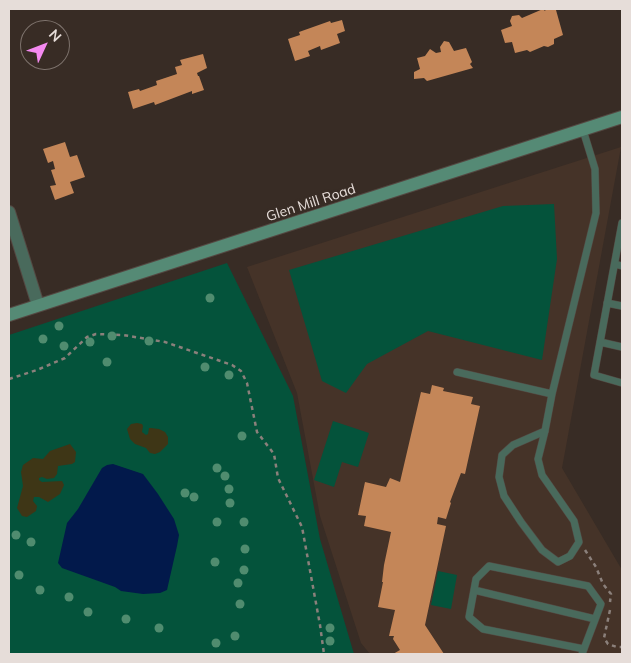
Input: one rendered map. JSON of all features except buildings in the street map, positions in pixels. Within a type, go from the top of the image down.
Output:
[{"type":"main road","name":"Glen Mill Road","points":[[9,315],[622,117]]},
{"type":"street","points":[[9,212],[38,305]]},
{"type":"lane","points":[[545,431],[513,445],[502,455],[499,477],[504,496],[521,522],[542,550],[558,562],[570,556],[579,542],[574,521],[542,475],[538,459],[545,431],[552,394],[596,213],[595,169],[583,130]]},
{"type":"lane","points":[[622,223],[618,265],[607,303],[594,375],[622,383]]},
{"type":"lane","points":[[607,303],[622,306]]},
{"type":"lane","points":[[600,342],[622,347]]},
{"type":"lane","points":[[457,372],[552,394]]},
{"type":"lane","points":[[489,566],[588,586],[600,604],[595,619],[583,652],[483,629],[469,617],[476,579],[489,566]]},
{"type":"lane","points":[[474,590],[595,619]]},
{"type":"path","points":[[9,379],[66,358],[88,337],[96,334],[123,335],[165,342],[232,365],[241,371],[247,383],[257,432],[274,454],[278,478],[302,527],[319,616],[324,654]]},
{"type":"shaded area","points":[[621,147],[562,468],[622,570],[622,654],[370,654],[361,643],[320,516],[297,393],[247,267]]},
{"type":"green space","points":[[554,204],[557,259],[542,360],[428,331],[367,364],[346,393],[322,381],[289,270],[503,206]]},
{"type":"green space","points":[[227,263],[293,396],[320,539],[354,654],[9,654],[9,335]]},
{"type":"green space","points":[[333,421],[369,433],[358,467],[342,462],[334,487],[314,480]]},
{"type":"green space","points":[[438,571],[457,575],[451,609],[431,605]]},
{"type":"sand","points":[[131,424],[142,424],[142,432],[146,435],[149,428],[165,432],[168,437],[168,444],[155,454],[135,444],[130,439],[127,429]]},
{"type":"sand","points":[[70,444],[76,452],[75,462],[58,466],[57,474],[54,478],[39,478],[42,482],[62,481],[64,485],[60,494],[48,502],[39,497],[34,497],[33,501],[37,506],[36,511],[27,517],[22,516],[17,508],[23,486],[21,472],[23,465],[33,458],[43,459],[50,451]]},
{"type":"water","points":[[113,464],[143,474],[174,519],[179,535],[177,546],[167,590],[160,593],[143,594],[121,591],[115,587],[62,568],[58,563],[67,523],[78,509],[102,468]]}]
